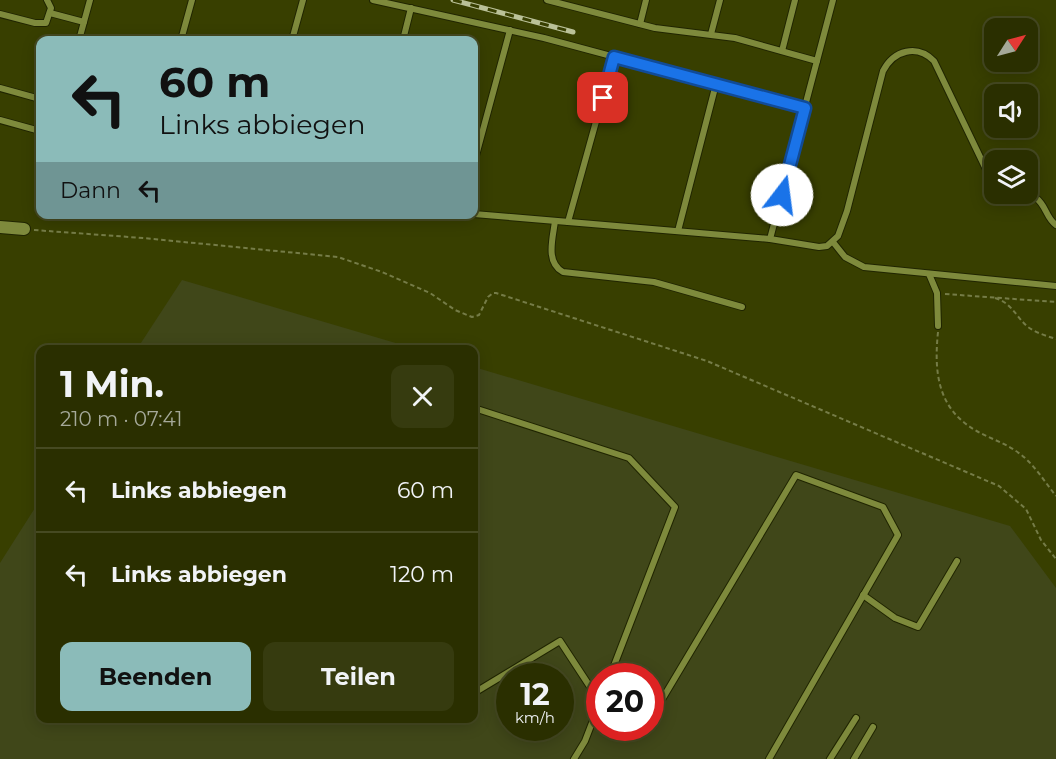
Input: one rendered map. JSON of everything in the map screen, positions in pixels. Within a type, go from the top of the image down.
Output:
[{"type":"street","points":[[0,227],[24,229]]},
{"type":"lane","points":[[0,14],[46,23],[51,4],[47,0]]},
{"type":"lane","points":[[80,36],[90,0]]},
{"type":"lane","points":[[182,36],[192,0]]},
{"type":"lane","points":[[293,36],[303,0]]},
{"type":"lane","points":[[373,0],[510,30],[805,108]]},
{"type":"lane","points":[[547,0],[573,3],[671,31],[735,38],[817,61]]},
{"type":"lane","points":[[640,24],[646,0]]},
{"type":"lane","points":[[711,34],[720,0]]},
{"type":"lane","points":[[782,51],[795,0]]},
{"type":"lane","points":[[770,239],[833,0]]},
{"type":"lane","points":[[404,36],[411,8]]},
{"type":"lane","points":[[50,13],[84,22]]},
{"type":"lane","points":[[478,148],[510,30]]},
{"type":"lane","points":[[478,214],[770,239],[819,248],[827,246],[838,236],[847,211],[883,71],[887,63],[900,53],[907,51],[922,52],[934,62],[984,165]]},
{"type":"lane","points":[[568,222],[614,57]]},
{"type":"lane","points":[[678,231],[716,84]]},
{"type":"lane","points":[[0,88],[36,98]]},
{"type":"lane","points":[[0,120],[36,130]]},
{"type":"lane","points":[[1038,200],[1051,222],[1056,225]]},
{"type":"lane","points":[[555,221],[552,261],[563,272],[654,282],[742,307]]},
{"type":"lane","points":[[833,242],[845,257],[864,267],[1056,286]]},
{"type":"lane","points":[[929,274],[937,295],[938,326]]},
{"type":"lane","points":[[478,409],[629,458],[675,507],[615,663]]},
{"type":"lane","points":[[664,696],[796,476],[883,507],[898,535],[770,759]]},
{"type":"lane","points":[[863,595],[895,618],[918,627],[957,561]]},
{"type":"lane","points":[[478,691],[560,641],[586,681]]},
{"type":"lane","points":[[830,759],[856,718]]},
{"type":"lane","points":[[854,759],[873,728]]},
{"type":"lane","points":[[574,759],[586,738]]},
{"type":"path","points":[[24,229],[338,257],[382,272],[430,293],[455,310],[472,317],[479,315],[488,297],[496,293],[706,361],[999,486],[1026,509],[1041,540],[1056,559]]},
{"type":"path","points":[[937,295],[989,296],[1056,302]]},
{"type":"path","points":[[989,296],[1006,302],[1032,330],[1056,339]]},
{"type":"path","points":[[938,326],[935,368],[940,389],[948,404],[966,425],[1025,458],[1056,496]]},
{"type":"shaded area","points":[[182,280],[402,345],[140,345]]},
{"type":"shaded area","points":[[478,368],[1010,526],[1056,588],[1056,759],[0,759],[0,563],[36,506],[36,723],[478,723]]},
{"type":"railway","points":[[453,0],[573,32]]},
{"type":"route","points":[[603,98],[614,57],[805,108],[782,195]]}]
